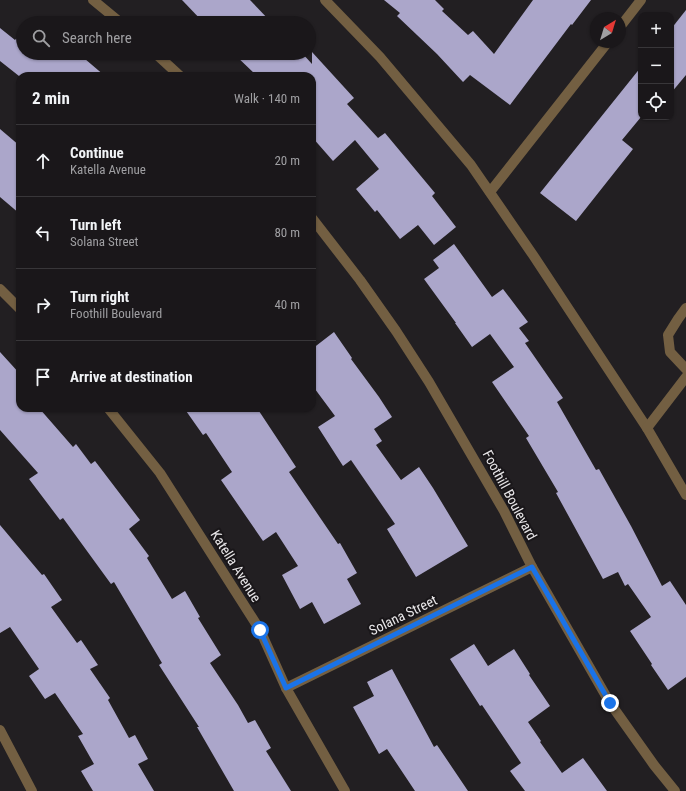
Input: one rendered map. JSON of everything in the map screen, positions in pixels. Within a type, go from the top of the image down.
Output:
[{"type":"street","points":[[93,0],[112,16]]},
{"type":"street","points":[[325,0],[380,57],[471,165],[533,255],[647,428],[686,495]]},
{"type":"street","points":[[626,19],[641,0]]},
{"type":"street","points":[[490,192],[603,48]]},
{"type":"street","points":[[163,60],[176,72]]},
{"type":"street","name":"Foothill Boulevard","points":[[316,223],[360,280],[396,331],[429,382],[504,511],[532,567],[610,703],[654,765],[675,791]]},
{"type":"street","points":[[0,289],[16,305]]},
{"type":"street","points":[[686,308],[668,335],[670,352],[686,368]]},
{"type":"street","points":[[647,428],[686,377]]},
{"type":"street","name":"Katella Avenue","points":[[111,412],[160,473],[260,630],[286,688],[345,791]]},
{"type":"street","name":"Solana Street","points":[[286,688],[532,567]]},
{"type":"street","points":[[0,730],[32,791]]},
{"type":"building","points":[[182,0],[250,0],[265,16],[197,16]]},
{"type":"building","points":[[384,0],[435,0],[444,9],[442,11],[468,35],[473,31],[494,54],[533,0],[591,0],[510,105],[470,75],[463,82],[437,54],[397,16],[400,13]]},
{"type":"building","points":[[686,10],[686,75],[674,89],[674,48],[674,25]]},
{"type":"building","points":[[0,28],[15,40],[16,39],[16,60],[86,60],[100,72],[16,72],[16,74],[0,61]]},
{"type":"building","points":[[316,56],[354,98],[347,104],[378,138],[385,133],[435,193],[432,196],[456,227],[434,245],[418,225],[400,239],[377,210],[375,212],[356,189],[379,169],[355,140],[333,161],[316,142],[316,72],[253,72],[240,60],[308,60],[312,64],[312,60],[316,60]]},
{"type":"building","points":[[638,71],[639,120],[622,140],[633,149],[576,221],[540,193]]},
{"type":"building","points":[[0,129],[16,143],[16,211],[0,197]]},
{"type":"building","points":[[454,244],[492,297],[503,289],[528,322],[519,328],[529,341],[525,343],[563,398],[557,402],[596,470],[599,469],[662,586],[670,581],[686,605],[686,677],[668,690],[630,631],[651,617],[628,584],[625,586],[618,572],[603,579],[556,493],[558,492],[526,438],[529,436],[492,382],[514,367],[490,334],[472,347],[424,279],[439,268],[433,260]]},
{"type":"building","points":[[334,332],[392,417],[374,429],[382,441],[376,445],[401,480],[419,467],[468,546],[416,577],[387,529],[395,524],[351,460],[343,466],[318,427],[335,416],[316,390],[316,346]]},
{"type":"building","points":[[0,352],[16,370],[16,412],[42,412],[73,447],[76,444],[91,464],[95,461],[140,520],[129,529],[149,556],[147,558],[172,599],[185,591],[200,617],[198,618],[221,655],[210,663],[248,723],[255,720],[271,748],[266,751],[291,791],[234,791],[197,727],[199,727],[159,665],[162,663],[114,582],[111,584],[63,518],[60,520],[29,479],[38,473],[0,430]]},
{"type":"building","points":[[187,412],[260,412],[296,467],[289,472],[338,544],[340,543],[357,573],[347,579],[361,604],[324,624],[312,602],[300,609],[282,575],[298,566],[276,532],[263,541],[221,480],[232,472],[206,433],[203,435]]},
{"type":"building","points":[[0,525],[42,575],[44,574],[62,600],[51,607],[77,643],[81,640],[98,665],[90,669],[110,698],[108,700],[129,738],[135,735],[148,759],[138,764],[154,791],[93,791],[81,771],[94,764],[78,736],[83,734],[55,693],[45,699],[29,676],[39,669],[10,627],[0,633]]},
{"type":"building","points":[[474,644],[488,666],[514,649],[530,674],[529,675],[550,706],[528,722],[541,741],[540,742],[562,773],[583,758],[607,791],[525,791],[510,771],[521,763],[482,705],[480,706],[450,659]]},
{"type":"building","points":[[392,669],[434,747],[437,745],[468,791],[415,791],[387,749],[379,754],[353,707],[374,696],[367,682]]},
{"type":"route","points":[[260,630],[286,688],[532,567],[610,703]]}]
